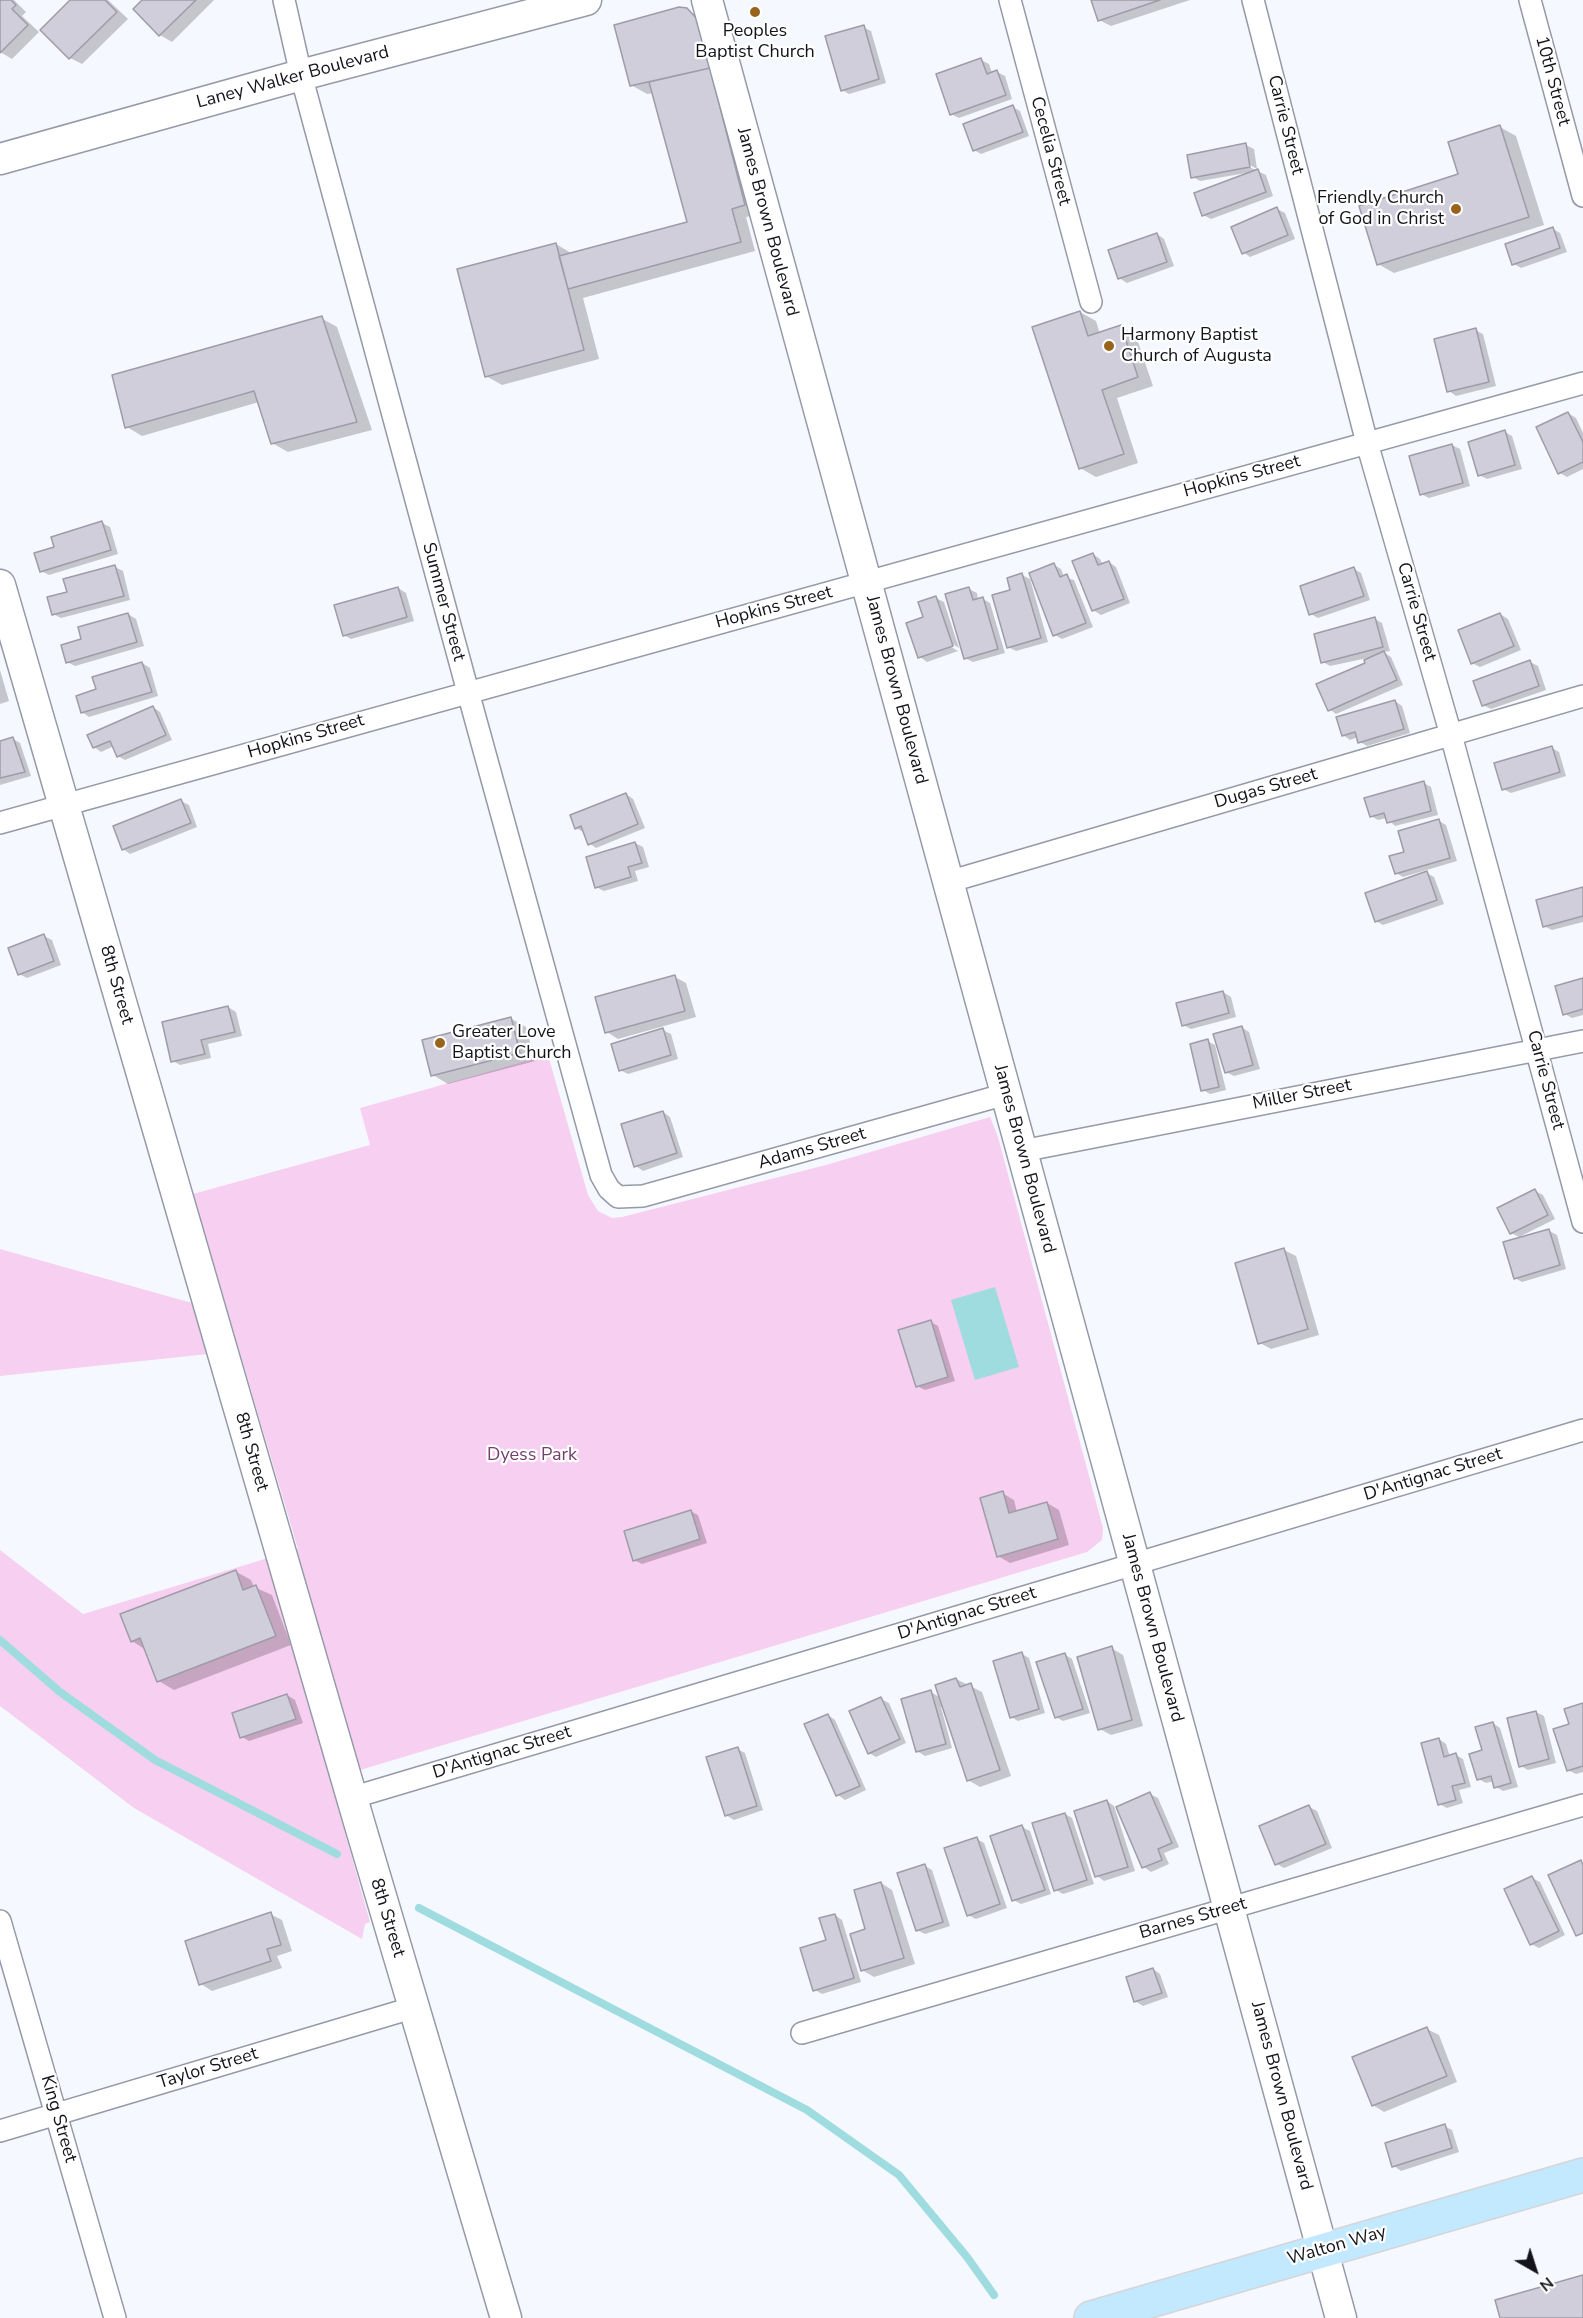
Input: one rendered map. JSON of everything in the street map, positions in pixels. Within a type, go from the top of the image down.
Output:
[{"type":"main road","name":"Walton Way","points":[[1091,2318],[1583,2175]]},
{"type":"street","name":"Summer Street","points":[[284,0],[301,75],[601,1175],[609,1189],[618,1197]]},
{"type":"street","name":"Laney Walker Boulevard","points":[[0,159],[301,75],[586,0]]},
{"type":"street","name":"James Brown Boulevard","points":[[707,0],[1341,2318]]},
{"type":"street","name":"Cecelia Street","points":[[1010,0],[1091,302]]},
{"type":"street","name":"Carrie Street","points":[[1253,0],[1367,443],[1451,735],[1583,1222]]},
{"type":"street","name":"10th Street","points":[[1530,0],[1583,196]]},
{"type":"street","name":"Hopkins Street","points":[[0,823],[1583,382]]},
{"type":"street","name":"8th Street","points":[[1,592],[394,1944],[415,2007],[506,2318]]},
{"type":"street","name":"Dugas Street","points":[[948,882],[1583,696]]},
{"type":"street","name":"Miller Street","points":[[1022,1151],[1583,1041]]},
{"type":"street","name":"Adams Street","points":[[618,1197],[643,1196],[1006,1094]]},
{"type":"street","name":"D'Antignac Street","points":[[355,1810],[1135,1564],[1583,1430]]},
{"type":"street","name":"Barnes Street","points":[[802,2033],[1583,1805]]},
{"type":"street","name":"King Street","points":[[0,1921],[116,2318]]},
{"type":"street","name":"Taylor Street","points":[[0,2131],[415,2007]]},
{"type":"green space","name":"Dyess Park","points":[[548,1055],[588,1195],[598,1211],[612,1218],[826,1165],[990,1117],[998,1137],[1103,1528],[1102,1540],[1087,1552],[330,1779],[370,1922],[365,1924],[362,1939],[134,1808],[0,1706],[0,1550],[83,1614],[298,1549],[193,1194],[370,1145],[360,1108]]},
{"type":"green space","points":[[0,1249],[192,1303],[208,1354],[0,1376]]},
{"type":"water","points":[[995,1287],[1019,1367],[975,1380],[951,1300]]},
{"type":"building","points":[[0,0],[11,0],[16,5],[12,9],[28,25],[0,53]]},
{"type":"building","points":[[70,0],[105,0],[117,12],[69,59],[40,30]]},
{"type":"building","points":[[142,0],[196,0],[159,36],[133,9]]},
{"type":"building","points":[[1091,0],[1160,0],[1098,21]]},
{"type":"building","points":[[679,7],[687,8],[698,20],[710,68],[630,86],[614,25]]},
{"type":"building","points":[[864,25],[879,79],[841,91],[825,36]]},
{"type":"building","points":[[981,58],[987,74],[997,70],[1006,95],[950,115],[936,74]]},
{"type":"building","points":[[710,68],[745,205],[732,209],[741,242],[568,289],[559,256],[687,222],[649,82]]},
{"type":"building","points":[[1013,105],[1023,132],[973,151],[963,124]]},
{"type":"building","points":[[1500,125],[1529,217],[1377,265],[1359,206],[1458,174],[1448,142]]},
{"type":"building","points":[[1246,143],[1250,167],[1191,178],[1187,155]]},
{"type":"building","points":[[1258,169],[1266,192],[1202,216],[1194,193]]},
{"type":"building","points":[[1277,207],[1288,235],[1242,254],[1231,227]]},
{"type":"building","points":[[1553,227],[1560,248],[1512,265],[1505,244]]},
{"type":"building","points":[[1157,233],[1167,262],[1118,279],[1108,250]]},
{"type":"building","points":[[556,243],[584,350],[485,377],[457,269]]},
{"type":"building","points":[[1080,311],[1088,336],[1121,325],[1138,377],[1102,390],[1124,454],[1079,469],[1032,327]]},
{"type":"building","points":[[322,316],[357,422],[271,444],[254,391],[125,428],[112,375]]},
{"type":"building","points":[[1476,328],[1489,382],[1447,392],[1434,339]]},
{"type":"building","points":[[1568,412],[1583,442],[1583,462],[1558,474],[1536,427]]},
{"type":"building","points":[[1505,430],[1515,465],[1478,476],[1468,442]]},
{"type":"building","points":[[1452,444],[1463,483],[1420,495],[1409,456]]},
{"type":"building","points":[[102,521],[111,550],[40,572],[34,553],[54,547],[51,537]]},
{"type":"building","points":[[1093,553],[1098,565],[1109,561],[1124,599],[1092,611],[1072,561]]},
{"type":"building","points":[[1054,563],[1060,577],[1067,574],[1086,623],[1053,636],[1029,573]]},
{"type":"building","points":[[115,565],[124,596],[52,615],[47,597],[67,592],[63,579]]},
{"type":"building","points":[[1354,567],[1364,596],[1309,615],[1300,586]]},
{"type":"building","points":[[1022,573],[1041,638],[1007,648],[992,595],[1010,590],[1007,578]]},
{"type":"building","points":[[398,587],[407,617],[343,636],[334,605]]},
{"type":"building","points":[[969,587],[973,600],[983,597],[998,649],[964,659],[945,594]]},
{"type":"building","points":[[936,596],[953,646],[918,658],[906,623],[923,617],[918,602]]},
{"type":"building","points":[[128,613],[137,642],[66,663],[61,645],[81,639],[78,627]]},
{"type":"building","points":[[1500,613],[1514,646],[1471,664],[1458,630]]},
{"type":"building","points":[[1375,617],[1383,647],[1321,663],[1314,634]]},
{"type":"building","points":[[1384,651],[1397,680],[1328,711],[1316,684],[1365,663],[1364,660]]},
{"type":"building","points":[[1530,660],[1539,686],[1482,706],[1473,681]]},
{"type":"building","points":[[142,662],[152,692],[81,713],[76,696],[96,689],[92,677]]},
{"type":"building","points":[[1395,700],[1404,729],[1358,743],[1355,732],[1342,736],[1336,717]]},
{"type":"building","points":[[153,706],[166,735],[117,757],[110,741],[93,748],[87,735]]},
{"type":"building","points":[[13,737],[25,772],[0,778],[0,741]]},
{"type":"building","points":[[1552,746],[1560,772],[1502,790],[1494,763]]},
{"type":"building","points":[[1424,781],[1431,811],[1387,823],[1384,813],[1370,817],[1364,798]]},
{"type":"building","points":[[626,793],[638,824],[588,845],[581,826],[575,829],[570,815]]},
{"type":"building","points":[[181,799],[191,823],[122,850],[113,826]]},
{"type":"building","points":[[1439,819],[1450,858],[1395,874],[1389,856],[1404,852],[1398,831]]},
{"type":"building","points":[[635,842],[642,863],[628,867],[631,877],[595,888],[586,857]]},
{"type":"building","points":[[1427,871],[1437,900],[1375,922],[1365,893]]},
{"type":"building","points":[[1583,887],[1583,916],[1543,927],[1536,900]]},
{"type":"building","points":[[44,934],[54,961],[18,975],[8,948]]},
{"type":"building","points":[[675,975],[685,1011],[605,1033],[595,997]]},
{"type":"building","points":[[1583,978],[1583,1009],[1563,1015],[1555,986]]},
{"type":"building","points":[[1223,991],[1229,1013],[1182,1026],[1176,1003]]},
{"type":"building","points":[[228,1006],[235,1032],[201,1040],[205,1054],[171,1062],[162,1022]]},
{"type":"building","points":[[511,1017],[520,1053],[431,1076],[422,1040]]},
{"type":"building","points":[[1242,1026],[1253,1065],[1225,1073],[1213,1034]]},
{"type":"building","points":[[663,1028],[671,1055],[619,1071],[611,1044]]},
{"type":"building","points":[[1208,1039],[1219,1087],[1201,1091],[1190,1044]]},
{"type":"building","points":[[663,1111],[677,1153],[634,1167],[621,1124]]},
{"type":"building","points":[[1535,1189],[1548,1215],[1510,1234],[1497,1208]]},
{"type":"building","points":[[1549,1229],[1560,1265],[1514,1279],[1503,1242]]},
{"type":"building","points":[[1284,1248],[1308,1329],[1258,1344],[1235,1263]]},
{"type":"building","points":[[931,1320],[948,1377],[916,1387],[898,1330]]},
{"type":"building","points":[[1003,1491],[1009,1513],[1047,1502],[1058,1539],[997,1557],[980,1498]]},
{"type":"building","points":[[691,1510],[700,1539],[633,1561],[624,1531]]},
{"type":"building","points":[[236,1570],[243,1590],[256,1585],[276,1636],[157,1682],[140,1638],[131,1642],[120,1614]]},
{"type":"building","points":[[1112,1646],[1132,1720],[1098,1730],[1077,1657]]},
{"type":"building","points":[[1022,1652],[1039,1709],[1010,1718],[993,1661]]},
{"type":"building","points":[[1065,1653],[1083,1709],[1055,1718],[1036,1662]]},
{"type":"building","points":[[956,1678],[960,1687],[971,1683],[1000,1770],[967,1781],[935,1685]]},
{"type":"building","points":[[931,1690],[946,1744],[916,1752],[901,1699]]},
{"type":"building","points":[[287,1694],[296,1719],[240,1738],[232,1713]]},
{"type":"building","points":[[881,1697],[900,1739],[868,1754],[849,1711]]},
{"type":"building","points":[[1583,1703],[1583,1766],[1567,1771],[1553,1729],[1569,1724],[1564,1709]]},
{"type":"building","points":[[1536,1711],[1549,1759],[1519,1767],[1507,1718]]},
{"type":"building","points":[[828,1714],[860,1786],[836,1796],[804,1724]]},
{"type":"building","points":[[1493,1722],[1511,1783],[1494,1788],[1491,1776],[1477,1780],[1469,1754],[1482,1750],[1475,1727]]},
{"type":"building","points":[[1439,1738],[1444,1757],[1456,1753],[1465,1783],[1452,1786],[1456,1800],[1438,1805],[1421,1743]]},
{"type":"building","points":[[738,1747],[757,1806],[725,1816],[706,1757]]},
{"type":"building","points":[[1150,1792],[1172,1843],[1158,1849],[1162,1860],[1142,1868],[1116,1807]]},
{"type":"building","points":[[1107,1800],[1128,1867],[1095,1877],[1074,1811]]},
{"type":"building","points":[[1309,1805],[1326,1844],[1275,1865],[1259,1826]]},
{"type":"building","points":[[1065,1813],[1087,1880],[1054,1891],[1032,1823]]},
{"type":"building","points":[[1022,1825],[1045,1890],[1012,1901],[990,1836]]},
{"type":"building","points":[[977,1837],[1000,1904],[967,1916],[944,1848]]},
{"type":"building","points":[[1581,1860],[1583,1865],[1583,1933],[1576,1936],[1548,1875]]},
{"type":"building","points":[[925,1864],[943,1922],[916,1931],[897,1873]]},
{"type":"building","points":[[1532,1876],[1559,1931],[1530,1945],[1504,1889]]},
{"type":"building","points":[[881,1882],[904,1958],[861,1971],[850,1934],[865,1929],[854,1890]]},
{"type":"building","points":[[271,1912],[281,1945],[267,1949],[271,1961],[199,1985],[185,1941]]},
{"type":"building","points":[[835,1914],[854,1978],[813,1991],[800,1948],[826,1940],[819,1918]]},
{"type":"building","points":[[1153,1968],[1162,1993],[1134,2002],[1126,1977]]},
{"type":"building","points":[[1427,2027],[1447,2076],[1372,2106],[1352,2057]]},
{"type":"building","points":[[1445,2124],[1452,2148],[1392,2167],[1385,2143]]},
{"type":"building","points":[[1583,2275],[1583,2318],[1500,2318],[1495,2300]]},
{"type":"waterway","points":[[0,1640],[60,1692],[155,1760],[337,1854]]},
{"type":"waterway","points":[[419,1908],[807,2110],[899,2175],[967,2257],[994,2295]]},
{"type":"place","name":"Peoples Baptist Church","points":[[755,12]]},
{"type":"place","name":"Friendly Church of God in Christ","points":[[1456,209]]},
{"type":"place","name":"Harmony Baptist Church of Augusta","points":[[1109,346]]},
{"type":"place","name":"Greater Love Baptist Church","points":[[440,1043]]}]
